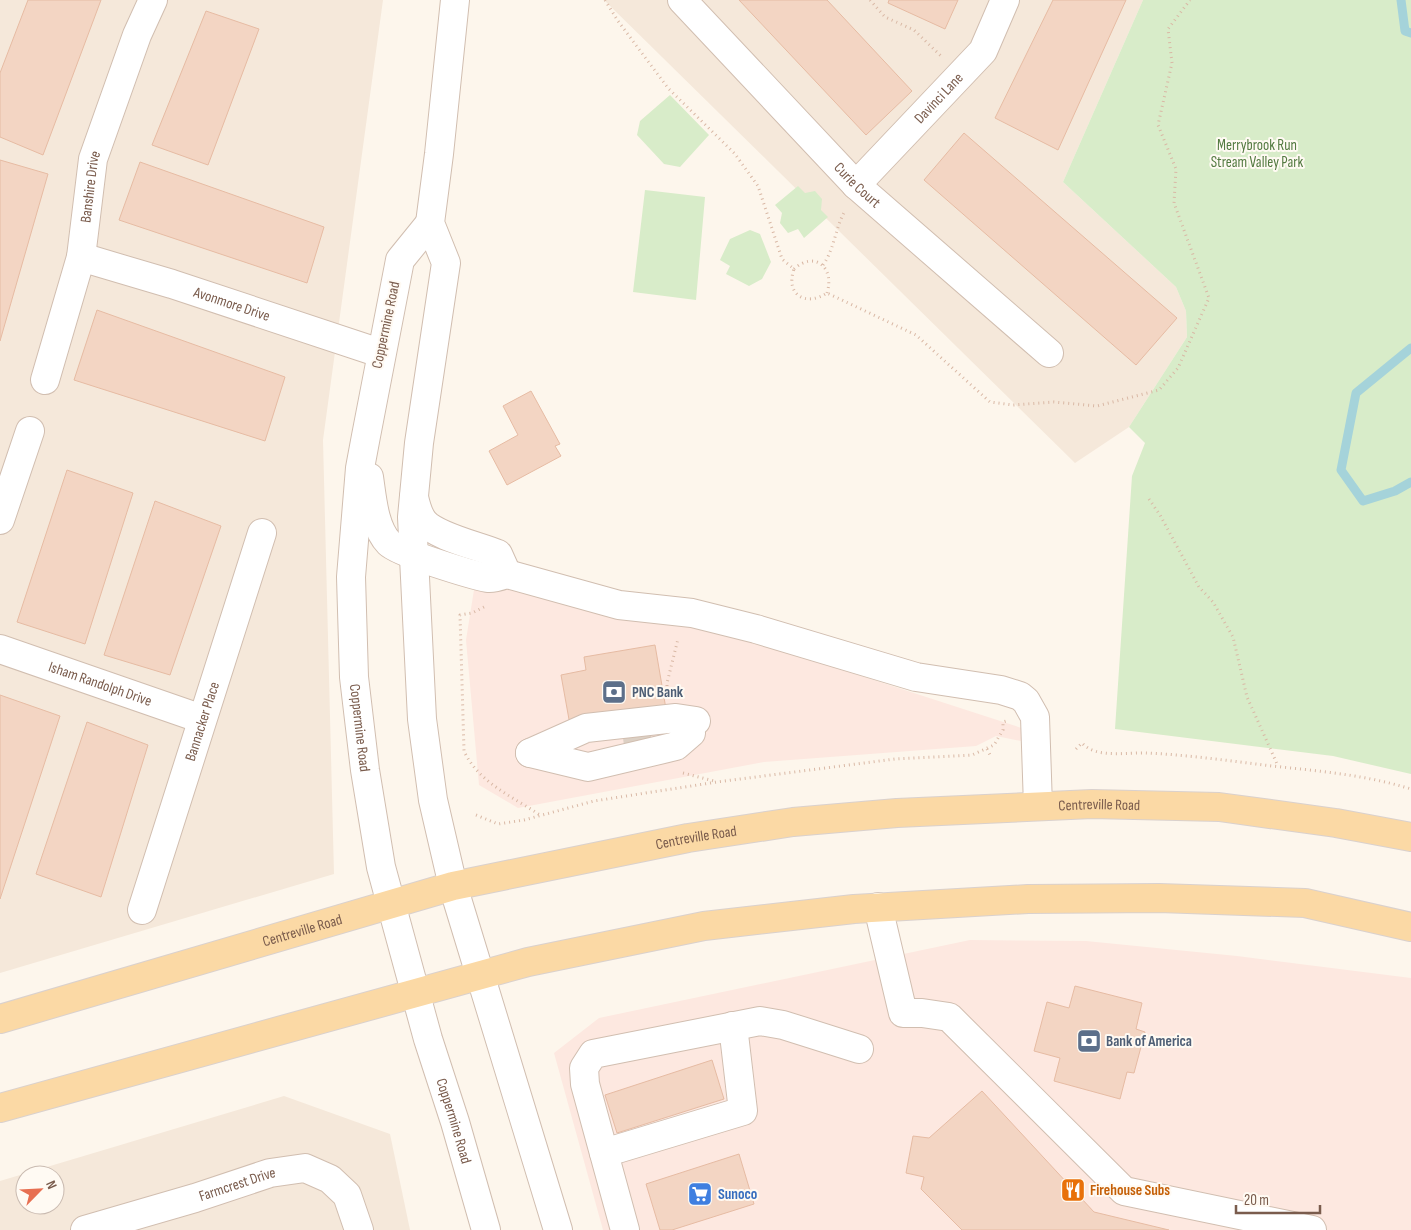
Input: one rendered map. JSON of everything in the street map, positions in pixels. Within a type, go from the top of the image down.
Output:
[{"type":"main road","name":"Centreville Road","points":[[0,1019],[453,886],[688,838],[793,822],[897,814],[1092,804],[1220,807],[1336,823],[1411,837]]},
{"type":"main road","points":[[0,1108],[549,957],[704,926],[878,907],[1028,899],[1159,898],[1305,904],[1411,927]]},
{"type":"street","name":"Banshire Drive","points":[[45,380],[81,257],[93,159],[137,35],[153,0]]},
{"type":"street","points":[[455,0],[430,223],[446,263],[428,376],[413,494],[413,554],[422,719],[433,800],[453,886],[558,1230]]},
{"type":"street","name":"Curie Court","points":[[682,0],[859,188],[1049,353]]},
{"type":"street","name":"Davinci Lane","points":[[859,188],[982,51],[1005,0]]},
{"type":"street","name":"Coppermine Road","points":[[430,223],[400,260],[380,353],[360,468],[351,577],[354,668],[361,739],[375,833],[390,904],[486,1230]]},
{"type":"street","name":"Avonmore Drive","points":[[81,257],[172,284],[380,353]]},
{"type":"street","points":[[0,520],[30,430]]},
{"type":"street","points":[[366,436],[374,506],[382,532],[390,544],[413,554],[490,578],[507,574],[546,587],[619,605],[640,609],[692,613],[756,629],[916,676],[1020,696],[1031,708],[1036,727],[1038,806]]},
{"type":"street","points":[[413,494],[417,510],[425,524],[438,532],[498,554],[507,574]]},
{"type":"street","name":"Bannacker Place","points":[[142,910],[262,533]]},
{"type":"street","name":"Isham Randolph Drive","points":[[0,649],[202,719]]},
{"type":"street","points":[[530,752],[586,728],[680,730]]},
{"type":"street","points":[[530,752],[588,767],[680,730]]},
{"type":"street","points":[[530,752],[623,738]]},
{"type":"street","points":[[878,907],[902,1013],[922,1013],[949,1017],[1124,1191],[1312,1230]]},
{"type":"street","points":[[625,1230],[585,1084],[584,1068],[593,1054],[760,1021],[784,1025],[859,1049]]},
{"type":"street","points":[[604,1152],[743,1111],[733,1026]]},
{"type":"street","name":"Farmcrest Drive","points":[[85,1230],[195,1198],[270,1173],[305,1168],[330,1179],[346,1195],[359,1230]]},
{"type":"path","points":[[605,0],[618,21],[668,88],[735,154],[758,186],[782,259],[794,269]]},
{"type":"path","points":[[870,0],[885,17],[914,30],[961,74]]},
{"type":"path","points":[[827,293],[916,335],[990,402],[1014,405],[1054,402],[1097,406],[1159,390],[1178,368],[1209,298],[1174,202],[1176,169],[1158,125],[1172,63],[1168,29],[1190,0]]},
{"type":"path","points":[[823,265],[829,256],[837,224],[859,188]]},
{"type":"path","points":[[812,260],[823,265],[829,274],[827,293],[819,298],[810,300],[800,297],[792,287],[791,278],[794,269],[801,263],[812,260]]},
{"type":"path","points":[[1149,500],[1160,514],[1199,587],[1213,602],[1233,637],[1247,697],[1279,766]]},
{"type":"path","points":[[486,605],[472,613],[460,616],[464,751],[471,766],[485,779],[541,816]]},
{"type":"path","points":[[680,633],[667,683],[668,697],[674,698],[680,730],[676,771],[716,782]]},
{"type":"path","points":[[476,815],[498,824],[541,816],[594,801],[716,782],[895,759],[972,755],[987,750],[994,745],[1003,730],[1003,722],[1031,708]]},
{"type":"path","points":[[1076,749],[1082,743],[1085,746],[1104,752],[1148,753],[1279,766],[1385,781],[1411,789]]},
{"type":"path","points":[[987,750],[990,755]]},
{"type":"shaded area","points":[[0,0],[383,0],[323,440],[334,874],[0,973]]},
{"type":"shaded area","points":[[604,0],[1143,0],[1063,182],[1176,287],[1186,311],[1187,337],[1129,427],[1075,463]]},
{"type":"shaded area","points":[[480,552],[1043,735],[1040,745],[996,736],[976,746],[764,762],[518,808],[479,785],[466,640]]},
{"type":"shaded area","points":[[970,940],[1086,941],[1237,956],[1411,978],[1411,1230],[603,1230],[554,1053],[599,1018]]},
{"type":"shaded area","points":[[284,1096],[390,1134],[410,1230],[0,1230],[0,1181],[15,1177],[15,1215],[65,1215],[65,1165],[53,1165]]},
{"type":"green space","name":"Merrybrook Run Stream Valley Park","points":[[1143,0],[1411,0],[1411,774],[1333,756],[1115,729],[1132,476],[1145,443],[1129,427],[1187,337],[1186,311],[1176,287],[1063,182]]},
{"type":"green space","points":[[670,95],[709,135],[680,167],[664,164],[637,135],[640,121]]},
{"type":"green space","points":[[798,186],[805,193],[815,191],[822,199],[821,210],[828,217],[804,238],[798,229],[788,233],[780,223],[782,213],[775,205]]},
{"type":"green space","points":[[645,190],[705,197],[696,300],[633,292]]},
{"type":"green space","points":[[750,230],[760,234],[771,262],[762,279],[749,286],[726,274],[730,266],[720,260],[730,239]]},
{"type":"building","points":[[28,0],[101,0],[43,155],[0,137],[0,73]]},
{"type":"building","points":[[739,0],[827,0],[912,91],[866,135]]},
{"type":"building","points":[[889,0],[958,0],[945,29],[888,3]]},
{"type":"building","points":[[1053,0],[1126,0],[1058,150],[995,118]]},
{"type":"building","points":[[206,11],[259,29],[208,165],[152,145]]},
{"type":"building","points":[[964,133],[1177,318],[1136,365],[924,180]]},
{"type":"building","points":[[0,160],[48,174],[0,341]]},
{"type":"building","points":[[140,162],[324,227],[307,283],[119,220]]},
{"type":"building","points":[[97,310],[285,377],[265,441],[74,380]]},
{"type":"building","points":[[531,391],[560,444],[555,446],[561,456],[507,485],[489,451],[518,435],[503,406]]},
{"type":"building","points":[[67,470],[133,493],[85,644],[17,622]]},
{"type":"building","points":[[155,501],[221,526],[170,675],[104,655]]},
{"type":"building","name":"PNC Bank","points":[[655,645],[666,709],[570,725],[561,675],[586,670],[584,657]]},
{"type":"building","points":[[0,695],[60,716],[0,899]]},
{"type":"building","points":[[87,722],[148,745],[101,897],[36,874]]},
{"type":"building","name":"Bank of America","points":[[1075,986],[1142,1003],[1136,1029],[1145,1032],[1134,1073],[1127,1072],[1120,1099],[1054,1081],[1060,1058],[1034,1051],[1047,1002],[1069,1008]]},
{"type":"building","points":[[712,1060],[724,1099],[617,1133],[605,1095]]},
{"type":"building","points":[[982,1091],[1094,1212],[1169,1230],[962,1230],[921,1189],[924,1177],[906,1173],[913,1136],[929,1138]]},
{"type":"building","name":"Sunoco","points":[[739,1154],[754,1204],[672,1230],[660,1230],[646,1184]]},
{"type":"waterway","points":[[1401,0],[1405,31],[1411,33]]},
{"type":"waterway","points":[[1411,348],[1356,393],[1341,470],[1363,501],[1395,491],[1411,482]]},
{"type":"tunnel","points":[[623,738],[663,733]]},
{"type":"place","name":"PNC Bank","points":[[614,692]]},
{"type":"place","name":"Bank of America","points":[[1089,1041]]},
{"type":"place","name":"Firehouse Subs","points":[[1073,1190]]},
{"type":"place","name":"Sunoco","points":[[700,1194]]}]
